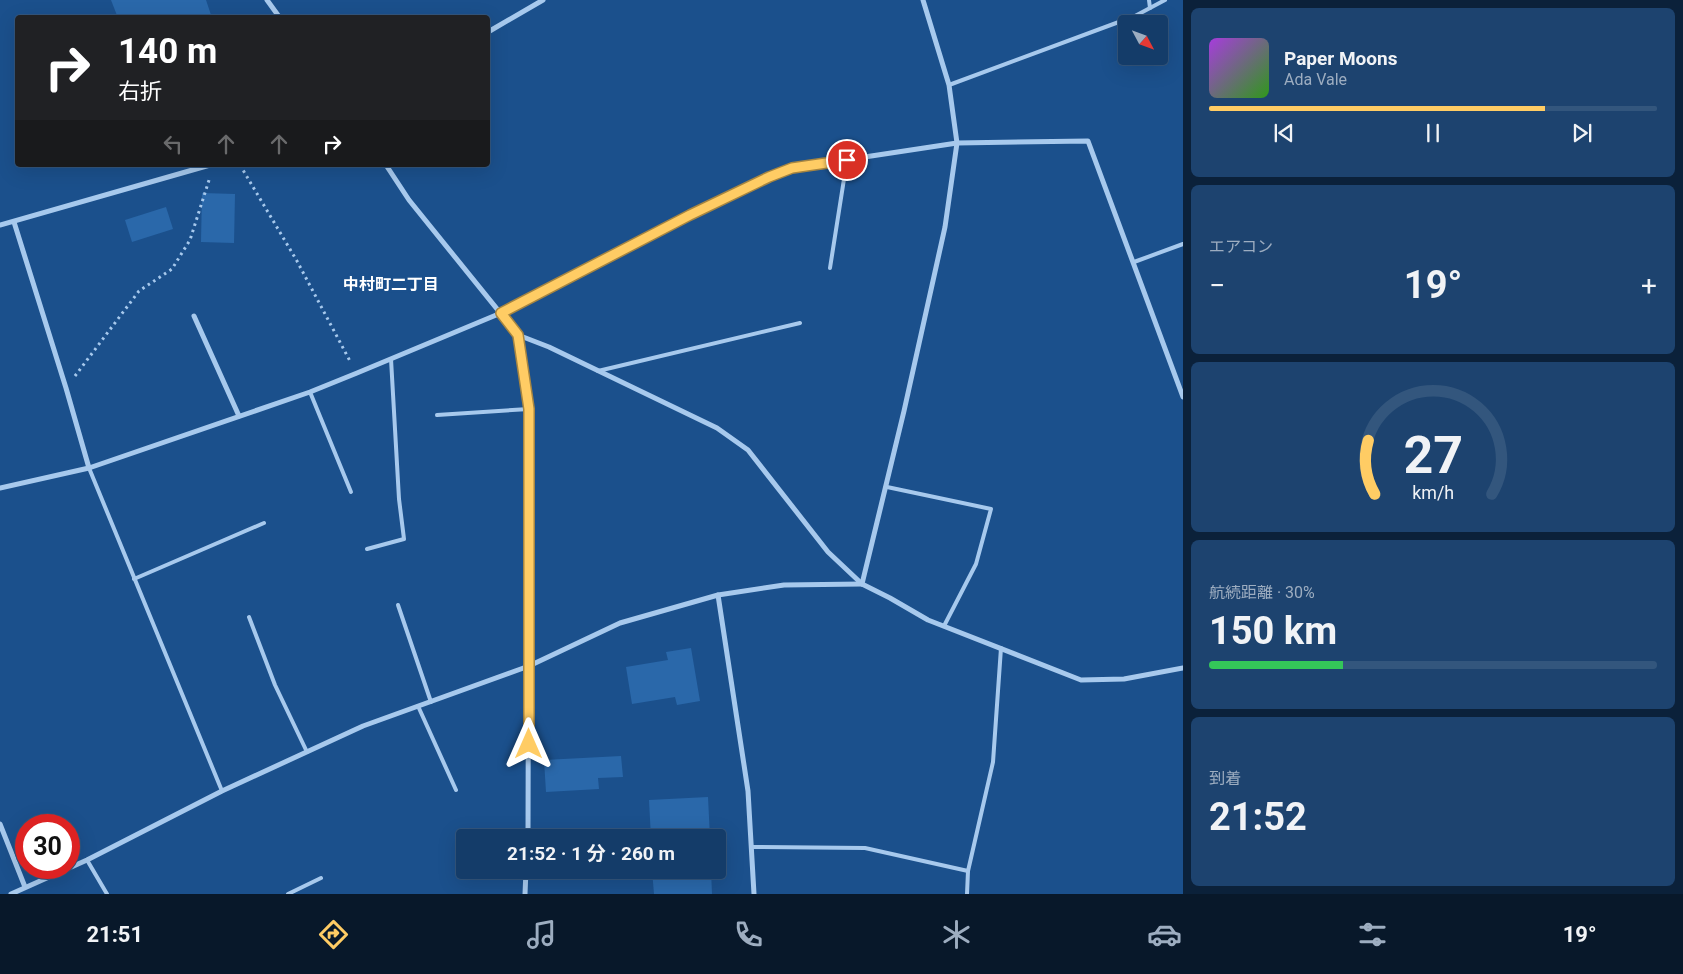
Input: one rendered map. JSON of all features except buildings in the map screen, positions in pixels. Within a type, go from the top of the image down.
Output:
[{"type":"street","points":[[267,0],[278,15]]},
{"type":"street","points":[[490,31],[543,0]]},
{"type":"street","points":[[862,584],[945,227],[957,143],[949,84],[923,0]]},
{"type":"street","points":[[0,488],[89,468],[310,392],[501,313],[690,215],[792,168],[957,143],[1088,141],[1183,396]]},
{"type":"street","points":[[0,225],[203,167]]},
{"type":"street","points":[[387,167],[409,200],[518,335],[529,409],[528,829]]},
{"type":"street","points":[[14,222],[89,468]]},
{"type":"street","points":[[194,316],[239,416]]},
{"type":"street","points":[[518,335],[549,347],[717,428],[748,450],[828,552],[862,584],[928,620],[1081,680],[1124,679],[1183,668]]},
{"type":"street","points":[[11,894],[87,860],[222,791],[363,726],[529,666],[620,623],[718,596],[784,585],[862,584]]},
{"type":"street","points":[[718,596],[748,791],[754,894]]},
{"type":"street","points":[[0,824],[25,887]]},
{"type":"street","points":[[525,894],[526,879]]},
{"type":"lane","points":[[1148,0],[1150,8]]},
{"type":"lane","points":[[949,84],[1135,16],[1165,0]]},
{"type":"lane","points":[[830,268],[847,160]]},
{"type":"lane","points":[[1134,262],[1183,244]]},
{"type":"lane","points":[[598,371],[800,323]]},
{"type":"lane","points":[[367,549],[404,539],[399,499],[391,359]]},
{"type":"lane","points":[[310,392],[351,492]]},
{"type":"lane","points":[[437,415],[529,409]]},
{"type":"lane","points":[[89,468],[222,791]]},
{"type":"lane","points":[[886,487],[991,509],[976,564],[944,626]]},
{"type":"lane","points":[[134,579],[264,523]]},
{"type":"lane","points":[[398,605],[431,702]]},
{"type":"lane","points":[[249,616],[275,685],[307,752]]},
{"type":"lane","points":[[967,894],[968,871],[993,762],[1001,648]]},
{"type":"lane","points":[[418,706],[456,790]]},
{"type":"lane","points":[[752,847],[865,848],[968,871]]},
{"type":"lane","points":[[87,860],[107,894]]},
{"type":"lane","points":[[288,894],[321,878]]},
{"type":"path","points":[[241,167],[297,261],[357,373]]},
{"type":"path","points":[[66,388],[139,291],[172,269],[190,240],[211,174]]},
{"type":"district","name":"中村町二丁目","points":[[391,284]]},
{"type":"route","points":[[529,744],[529,409],[518,335],[501,313],[690,215],[769,177],[792,168],[847,160]]}]
